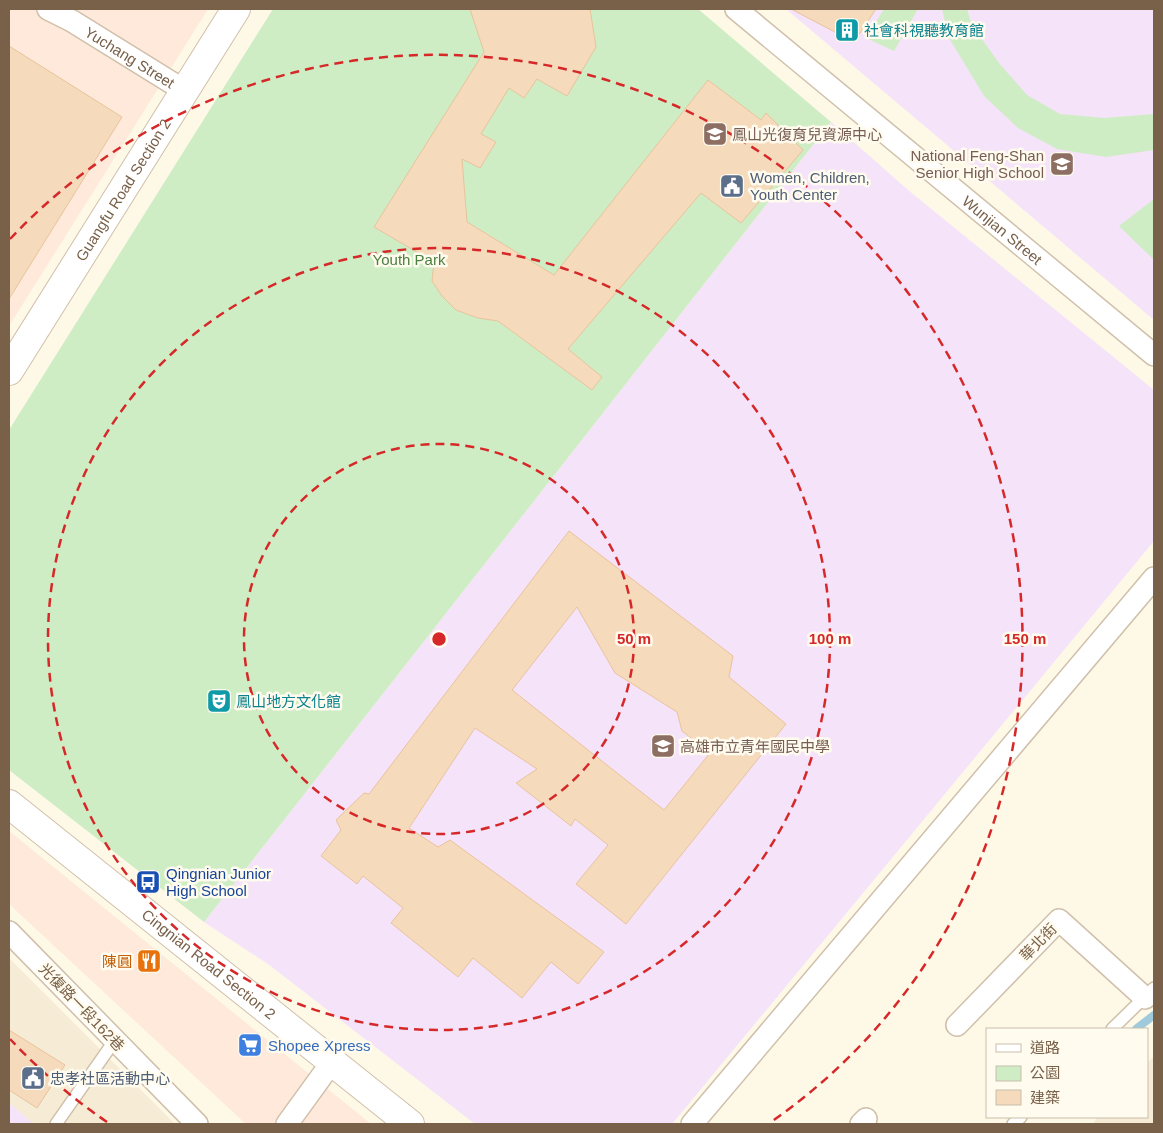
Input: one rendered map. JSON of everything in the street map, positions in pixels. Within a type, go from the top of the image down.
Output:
[{"type":"street","name":"Yuchang Street","points":[[48,9],[72,21],[184,91]]},
{"type":"street","name":"Guangfu Road Section 2","points":[[9,371],[236,9]]},
{"type":"street","name":"Wunjian Street","points":[[736,9],[1154,355]]},
{"type":"street","points":[[692,1124],[1154,578]]},
{"type":"street","name":"Cingnian Road Section 2","points":[[9,804],[410,1124]]},
{"type":"street","name":"華北街","points":[[957,1026],[1059,920],[1151,999]]},
{"type":"street","name":"光復路一段162巷","points":[[9,932],[197,1124]]},
{"type":"street","points":[[287,1124],[332,1062]]},
{"type":"lane","points":[[1113,1028],[1151,999]]},
{"type":"lane","points":[[56,1124],[115,1040]]},
{"type":"shaded area","points":[[9,9],[208,9],[9,326]]},
{"type":"shaded area","name":"National Feng-Shan Senior High School","points":[[786,9],[1154,9],[1154,320]]},
{"type":"shaded area","name":"高雄市立青年國民中學","points":[[831,122],[908,190],[1154,390],[1154,541],[672,1124],[475,1124],[268,964],[204,922]]},
{"type":"shaded area","points":[[9,831],[371,1124],[246,1124],[9,904]]},
{"type":"shaded area","points":[[9,958],[175,1124],[34,1124],[9,1103]]},
{"type":"shaded area","points":[[1154,1056],[1154,1124],[1096,1124],[1094,1122],[1097,1118],[1148,1118],[1148,1062]]},
{"type":"shaded area","points":[[9,1103],[34,1124],[9,1124]]},
{"type":"green space","name":"Youth Park","points":[[273,9],[698,9],[831,122],[204,922],[9,770],[9,430]]},
{"type":"green space","points":[[884,9],[918,9],[894,51],[866,38]]},
{"type":"green space","points":[[942,9],[967,9],[972,25],[999,63],[1027,95],[1060,114],[1104,118],[1154,114],[1154,150],[1106,157],[1057,149],[1018,128],[984,96],[949,38]]},
{"type":"green space","points":[[1154,199],[1154,260],[1119,226]]},
{"type":"building","name":"Women, Children, Youth Center","points":[[470,9],[590,9],[596,47],[567,96],[537,79],[524,98],[509,88],[481,134],[496,142],[480,168],[462,159],[467,222],[554,275],[708,80],[761,120],[766,113],[803,150],[741,223],[701,193],[568,349],[602,377],[592,390],[498,321],[478,318],[456,310],[442,296],[432,281],[434,262],[374,227],[484,52]]},
{"type":"building","name":"社會科視聽教育館","points":[[791,9],[876,9],[854,42]]},
{"type":"building","points":[[9,46],[122,117],[9,299]]},
{"type":"building","points":[[569,531],[733,656],[729,677],[786,724],[626,924],[576,884],[608,845],[575,819],[571,826],[516,783],[537,769],[475,728],[409,828],[438,847],[450,840],[604,952],[578,984],[551,962],[522,998],[473,958],[458,977],[391,923],[403,908],[363,876],[357,884],[321,856],[341,830],[336,820],[364,793],[369,794]],"holes":[[[577,607],[615,673],[677,712],[682,731],[710,753],[664,810],[512,690]]]},
{"type":"building","name":"忠孝社區活動中心","points":[[9,1030],[65,1065],[37,1108],[9,1090]]},
{"type":"waterway","points":[[1137,1028],[1154,1015]]},
{"type":"place","name":"社會科視聽教育館","points":[[847,30]]},
{"type":"place","name":"鳳山光復育兒資源中心","points":[[715,134]]},
{"type":"place","name":"National Feng-Shan Senior High School","points":[[1062,164]]},
{"type":"place","name":"Women, Children, Youth Center","points":[[732,186]]},
{"type":"place","name":"鳳山地方文化館","points":[[219,701]]},
{"type":"place","name":"高雄市立青年國民中學","points":[[663,746]]},
{"type":"place","name":"Qingnian Junior High School","points":[[148,882]]},
{"type":"place","name":"陳圓","points":[[149,961]]},
{"type":"place","name":"Shopee Xpress","points":[[250,1045]]},
{"type":"place","name":"忠孝社區活動中心","points":[[33,1078]]}]
